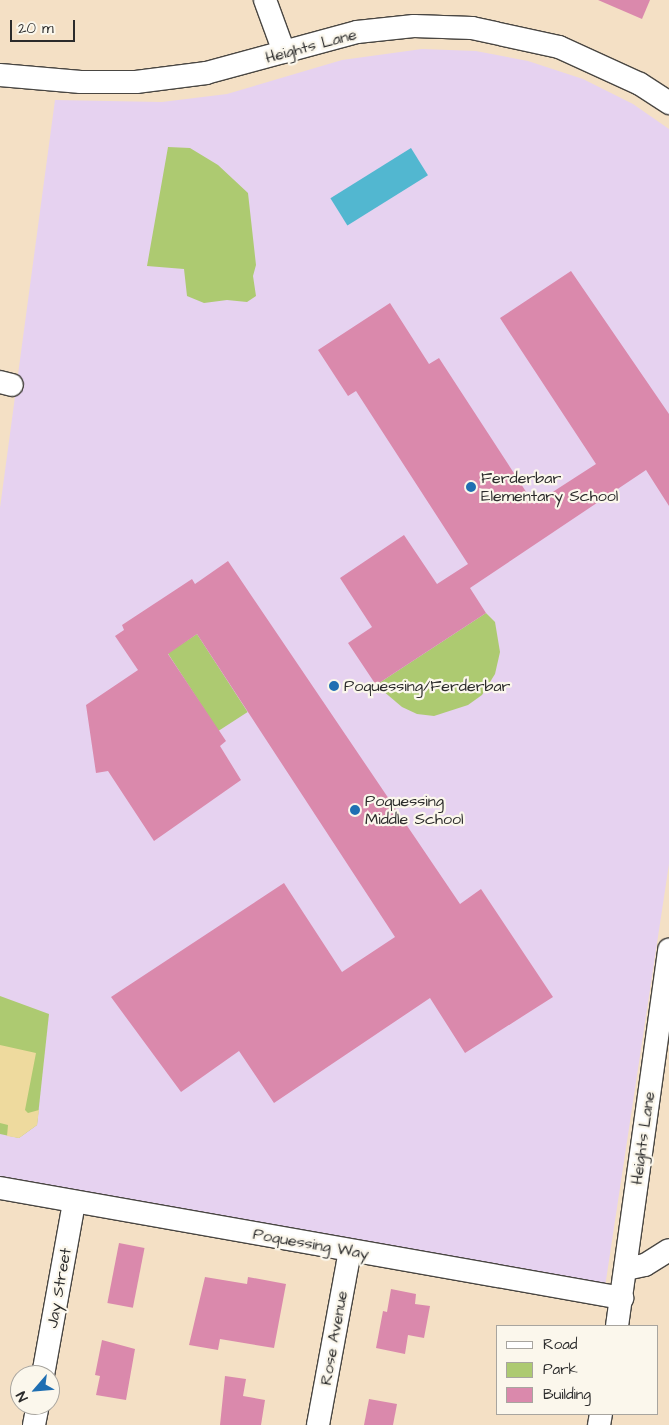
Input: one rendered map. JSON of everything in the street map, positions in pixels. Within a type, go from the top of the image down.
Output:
[{"type":"street","points":[[265,0],[284,52]]},
{"type":"street","name":"Heights Lane","points":[[0,75],[81,82],[136,82],[206,74],[357,32],[414,26],[472,28],[559,47],[618,72],[669,103]]},
{"type":"street","name":"Heights Lane","points":[[617,1325],[666,984],[669,950]]},
{"type":"street","name":"Poquessing Way","points":[[0,1188],[622,1298]]},
{"type":"street","name":"Jay Street","points":[[45,1365],[74,1202]]},
{"type":"street","points":[[626,1269],[645,1265],[669,1250]]},
{"type":"street","name":"Rose Avenue","points":[[318,1425],[350,1251]]},
{"type":"shaded area","name":"Poquessing/Ferderbar","points":[[422,49],[476,51],[528,61],[583,79],[633,104],[669,129],[669,864],[605,1287],[0,1178],[0,508],[55,100],[162,102],[227,94],[342,60]]},
{"type":"green space","points":[[168,147],[190,148],[218,165],[248,193],[256,265],[253,276],[256,296],[247,302],[227,300],[204,303],[187,296],[184,269],[147,266]]},
{"type":"green space","points":[[486,613],[495,622],[500,652],[495,674],[482,695],[468,705],[434,716],[417,714],[402,707],[376,685]]},
{"type":"green space","points":[[197,634],[248,712],[218,731],[168,653]]},
{"type":"green space","points":[[0,996],[49,1014],[37,1125],[19,1138],[0,1134]]},
{"type":"sand","points":[[0,1045],[36,1053],[25,1110],[28,1113],[39,1110],[37,1125],[19,1138],[7,1136],[8,1125],[0,1123]]},
{"type":"water","points":[[411,148],[428,175],[347,225],[330,198]]},
{"type":"building","points":[[598,0],[650,0],[642,19]]},
{"type":"building","name":"Ferderbar Elementary School","points":[[571,271],[669,414],[669,506],[646,470],[470,588],[486,613],[376,685],[348,643],[372,627],[340,578],[404,535],[437,584],[468,564],[356,391],[348,396],[318,350],[390,303],[429,364],[439,358],[534,504],[596,464],[500,318]]},
{"type":"building","name":"Poquessing Middle School","points":[[228,561],[460,904],[481,889],[553,997],[465,1053],[430,998],[274,1103],[239,1051],[181,1092],[111,997],[284,883],[342,972],[395,937],[197,634],[168,654],[226,741],[220,746],[241,780],[154,841],[108,771],[96,773],[86,705],[138,670],[115,636],[124,630],[122,625],[192,579],[195,584]]},
{"type":"building","points":[[119,1243],[145,1248],[133,1308],[107,1303]]},
{"type":"building","points":[[205,1277],[247,1284],[248,1277],[286,1284],[274,1348],[220,1339],[218,1350],[189,1345]]},
{"type":"building","points":[[391,1289],[416,1294],[415,1304],[430,1306],[424,1338],[408,1335],[405,1354],[376,1348],[383,1311],[387,1312]]},
{"type":"building","points":[[102,1340],[135,1349],[126,1400],[96,1395],[100,1376],[95,1375]]},
{"type":"building","points":[[225,1376],[246,1379],[243,1396],[265,1400],[261,1425],[220,1425]]},
{"type":"building","points":[[369,1399],[397,1404],[393,1425],[364,1425]]},
{"type":"place","name":"Ferderbar Elementary School","points":[[471,487]]},
{"type":"place","name":"Poquessing/Ferderbar","points":[[334,686]]},
{"type":"place","name":"Poquessing Middle School","points":[[355,810]]}]
